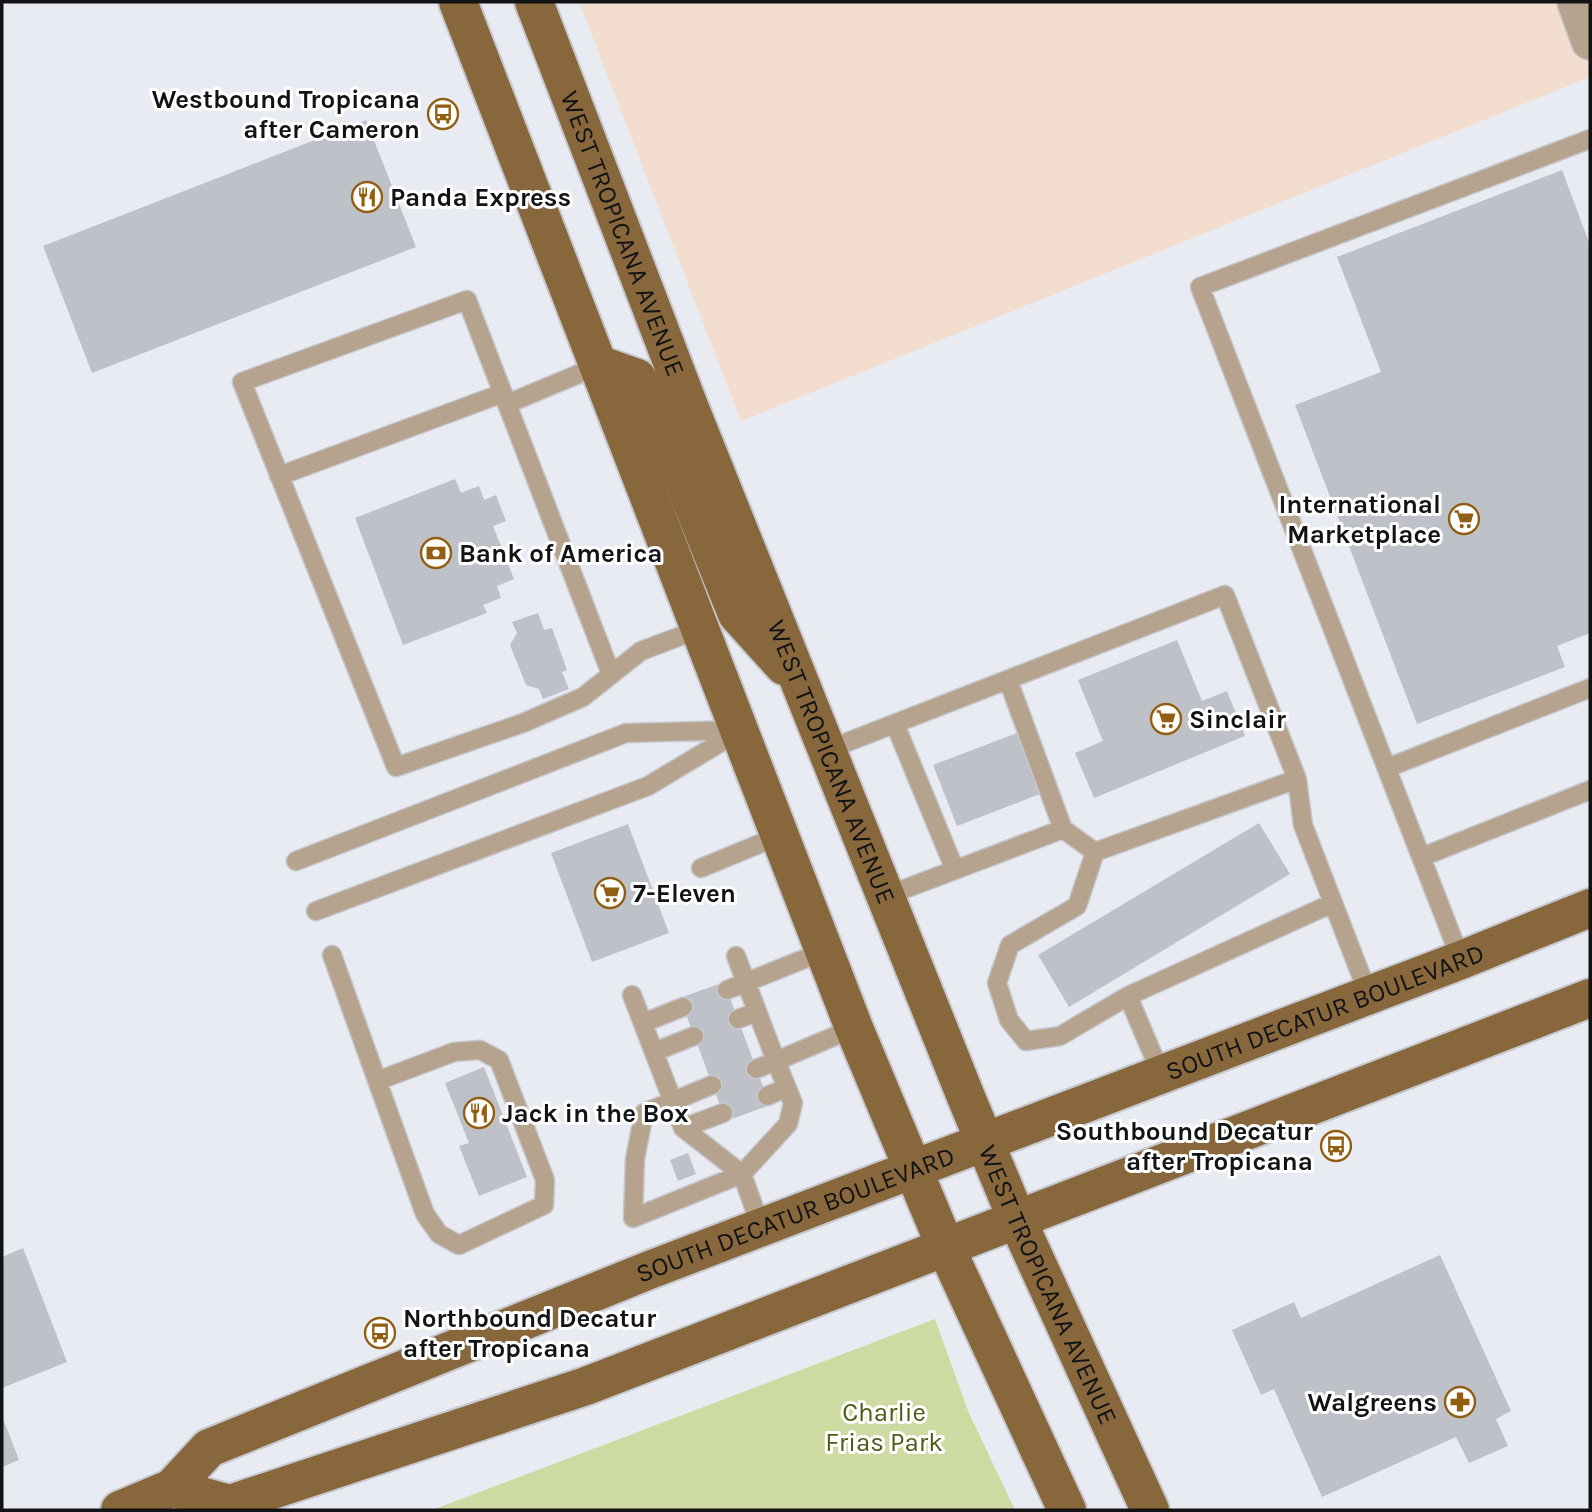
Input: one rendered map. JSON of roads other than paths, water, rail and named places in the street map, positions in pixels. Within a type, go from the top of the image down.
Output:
[{"type":"main road","points":[[458,2],[702,628],[854,1028],[911,1169],[1067,1510]]},
{"type":"main road","name":"WEST TROPICANA AVENUE","points":[[534,2],[689,406],[984,1141],[1018,1222],[1150,1510]]},
{"type":"main road","points":[[600,365],[637,378],[648,394],[737,614],[801,686]]},
{"type":"main road","name":"SOUTH DECATUR BOULEVARD","points":[[120,1510],[172,1488],[209,1448],[761,1227],[1368,996],[1590,908]]},
{"type":"main road","points":[[172,1488],[230,1504],[586,1386],[1018,1222],[1590,998]]},
{"type":"street","points":[[1576,2],[1590,41]]},
{"type":"lane","points":[[1461,960],[1200,287],[1590,139]]},
{"type":"lane","points":[[611,674],[467,299],[242,382],[396,767],[523,723],[583,697],[641,651],[702,628]]},
{"type":"lane","points":[[279,476],[600,365]]},
{"type":"lane","points":[[827,750],[1226,595],[1297,779],[1303,825],[1368,996]]},
{"type":"lane","points":[[1008,680],[1062,829],[1095,852]]},
{"type":"lane","points":[[1387,768],[1590,688]]},
{"type":"lane","points":[[895,724],[955,870]]},
{"type":"lane","points":[[296,861],[626,733],[741,730]]},
{"type":"lane","points":[[316,911],[648,786],[741,730]]},
{"type":"lane","points":[[1095,852],[1297,779]]},
{"type":"lane","points":[[1422,857],[1590,790]]},
{"type":"lane","points":[[886,896],[1062,829]]},
{"type":"lane","points":[[701,868],[781,835]]},
{"type":"lane","points":[[1095,852],[1077,906],[1010,945],[997,983],[1009,1020],[1026,1041],[1060,1036],[1128,996],[1333,903]]},
{"type":"lane","points":[[727,990],[824,951]]},
{"type":"lane","points":[[332,955],[377,1081],[425,1214],[439,1234],[458,1245],[544,1205],[545,1180],[499,1060],[480,1050],[454,1052],[377,1081]]},
{"type":"lane","points":[[712,1086],[644,1113],[635,1159],[633,1218],[742,1174],[788,1124],[793,1103],[736,956]]},
{"type":"lane","points":[[632,995],[683,1128],[742,1174],[761,1227]]},
{"type":"lane","points":[[1128,996],[1161,1074]]},
{"type":"lane","points":[[643,1023],[683,1007]]},
{"type":"lane","points":[[738,1019],[757,1012]]},
{"type":"lane","points":[[756,1069],[854,1028]]},
{"type":"lane","points":[[654,1052],[694,1036]]},
{"type":"lane","points":[[767,1096],[786,1088]]},
{"type":"lane","points":[[683,1128],[723,1112]]},
{"type":"place","name":"Westbound Tropicana after Cameron","points":[[443,114]]},
{"type":"place","name":"Panda Express","points":[[367,197]]},
{"type":"place","name":"International Marketplace","points":[[1464,519]]},
{"type":"place","name":"Bank of America","points":[[436,553]]},
{"type":"place","name":"Sinclair","points":[[1166,719]]},
{"type":"place","name":"7-Eleven","points":[[610,893]]},
{"type":"place","name":"Jack in the Box","points":[[479,1113]]},
{"type":"place","name":"Southbound Decatur after Tropicana","points":[[1336,1146]]},
{"type":"place","name":"Northbound Decatur after Tropicana","points":[[380,1333]]},
{"type":"place","name":"Walgreens","points":[[1460,1402]]},
{"type":"park label","name":"Charlie Frias Park","points":[[884,1427]]}]
